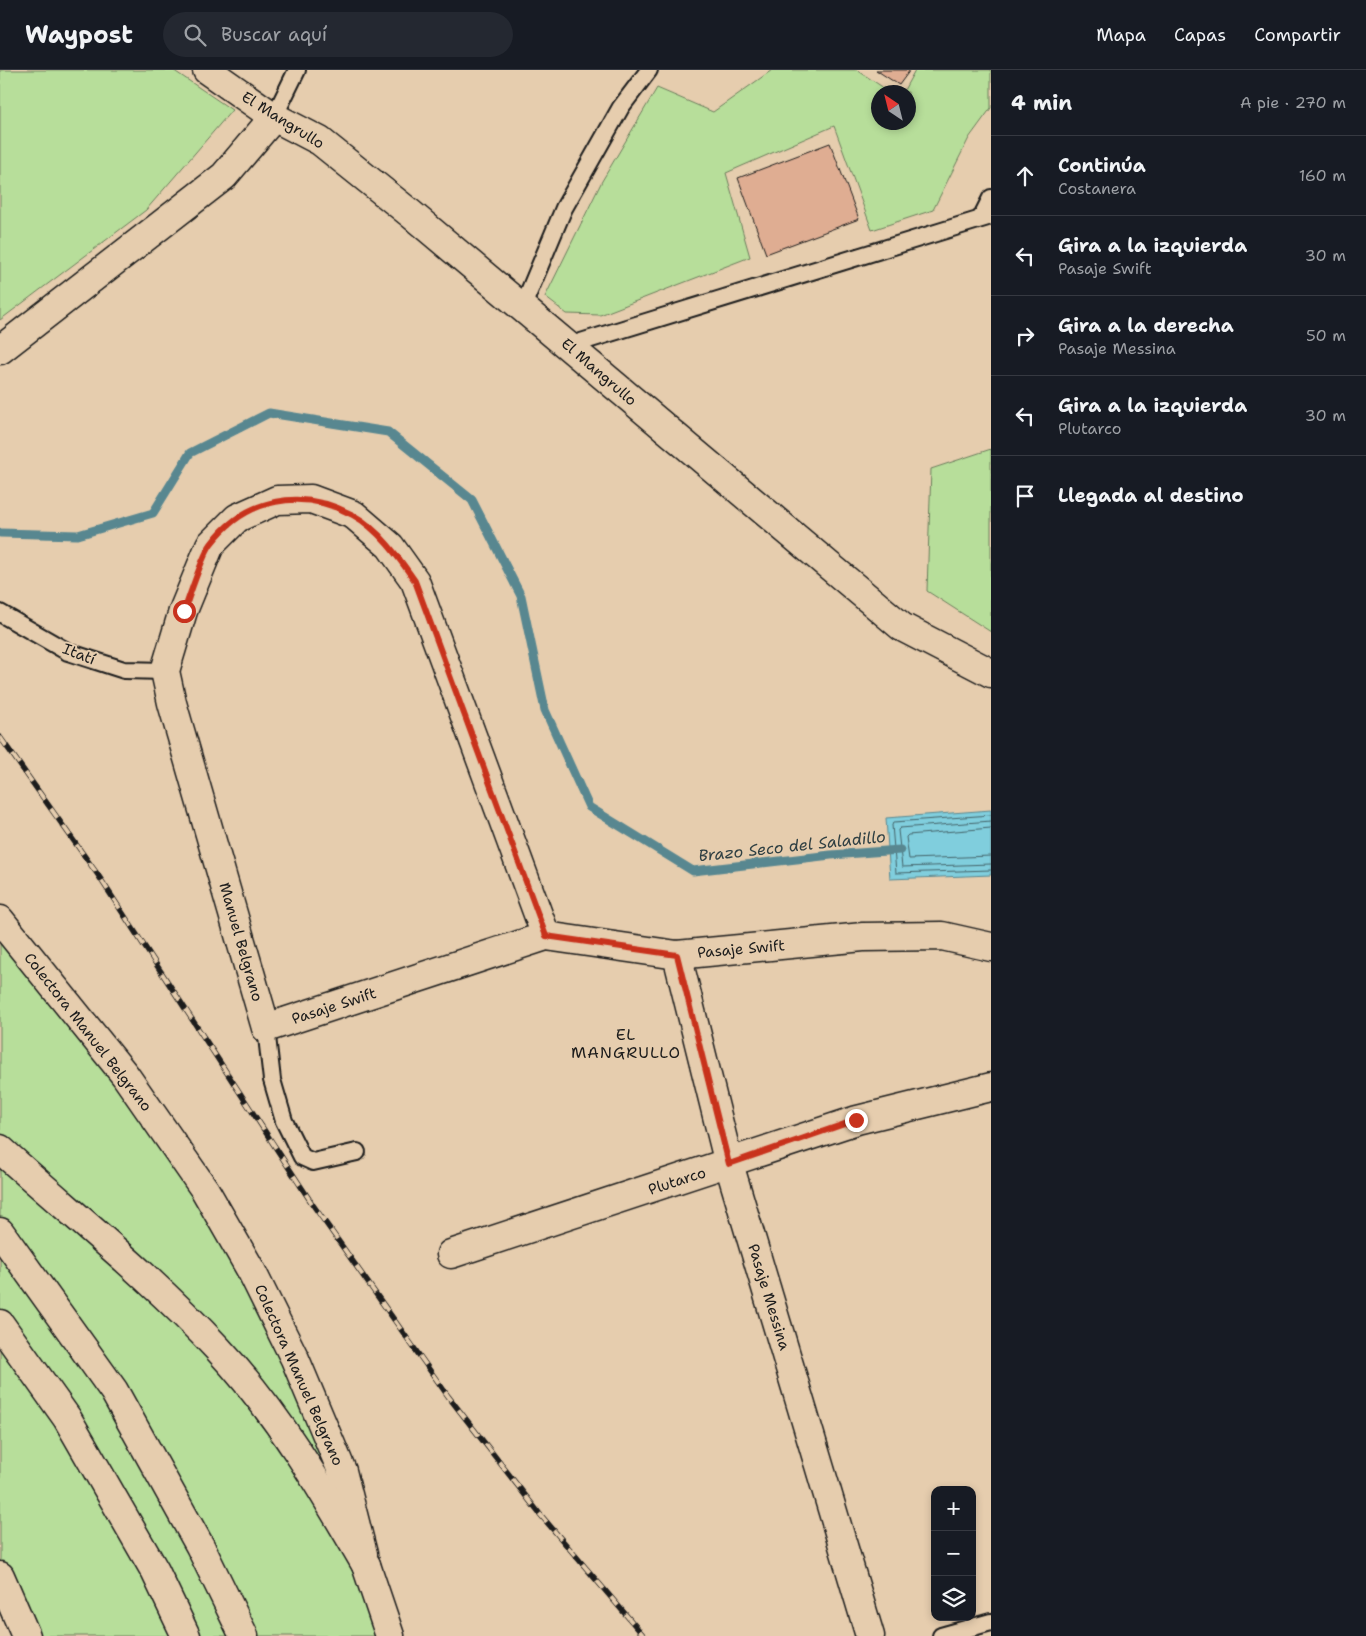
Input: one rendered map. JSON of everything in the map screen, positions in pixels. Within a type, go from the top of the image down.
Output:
[{"type":"main road","name":"El Mangrullo","points":[[207,70],[274,117],[320,141],[523,306],[902,627],[991,673]]},
{"type":"main road","points":[[0,350],[224,176],[274,117]]},
{"type":"main road","points":[[165,670],[184,611],[210,545],[237,518],[277,500],[312,499],[354,516],[390,546],[415,581],[546,936]]},
{"type":"main road","name":"Manuel Belgrano","points":[[165,670],[172,703],[266,1028]]},
{"type":"main road","name":"Colectora Manuel Belgrano","points":[[0,920],[125,1074],[204,1190],[252,1272],[295,1359],[342,1470],[366,1565],[390,1636]]},
{"type":"main road","name":"Pasaje Swift","points":[[266,1028],[546,936],[677,955],[862,938],[942,936],[991,947]]},
{"type":"main road","name":"Pasaje Messina","points":[[677,955],[729,1164],[870,1636]]},
{"type":"main road","name":"Plutarco","points":[[451,1254],[729,1164],[856,1120],[991,1087]]},
{"type":"main road","points":[[0,1149],[148,1279],[219,1350],[274,1417],[313,1474],[366,1565]]},
{"type":"main road","points":[[0,1232],[114,1391],[200,1546],[244,1636]]},
{"type":"main road","points":[[0,1324],[67,1418],[155,1571],[186,1636]]},
{"type":"main road","points":[[0,1576],[26,1636]]},
{"type":"main road","points":[[0,1607],[17,1636]]},
{"type":"lane","points":[[274,117],[297,70]]},
{"type":"lane","points":[[523,306],[564,208],[621,107],[649,70]]},
{"type":"lane","points":[[568,346],[986,217],[991,198]]},
{"type":"lane","name":"Itatí","points":[[0,613],[68,652],[124,670],[165,670]]},
{"type":"lane","name":"Manuel Belgrano","points":[[266,1028],[272,1080],[284,1121],[302,1157],[313,1162],[357,1152]]},
{"type":"lane","points":[[941,1636],[991,1622]]},
{"type":"green space","points":[[0,70],[173,70],[232,110],[146,210],[0,320]]},
{"type":"green space","points":[[772,70],[857,70],[880,85],[871,85],[871,130],[916,130],[916,85],[907,85],[915,70],[991,70],[991,108],[969,138],[933,210],[872,230],[834,126],[726,173],[750,257],[600,315],[567,314],[545,297],[602,181],[657,88],[713,112]]},
{"type":"green space","points":[[991,449],[991,632],[927,591],[931,469]]},
{"type":"green space","points":[[0,920],[125,1075],[295,1359],[390,1636],[17,1636],[0,1607]]},
{"type":"water","name":"Brazo Seco del Saladillo","points":[[991,810],[991,875],[890,879],[886,818]]},
{"type":"building","points":[[876,70],[910,70],[899,85]]},
{"type":"building","points":[[830,143],[859,219],[766,254],[738,178]]},
{"type":"waterway","name":"Brazo Seco del Saladillo","points":[[0,533],[78,535],[153,513],[190,453],[269,413],[388,432],[472,500],[521,596],[545,710],[589,807],[693,871],[831,855],[900,850]]},
{"type":"railway","points":[[0,737],[98,875],[313,1205],[448,1396],[539,1513],[644,1636]]},
{"type":"district","name":"EL MANGRULLO","points":[[626,1043]]},
{"type":"route","points":[[184,611],[210,545],[237,518],[277,500],[312,499],[354,516],[390,546],[415,581],[546,936],[677,955],[729,1164],[856,1120]]}]
